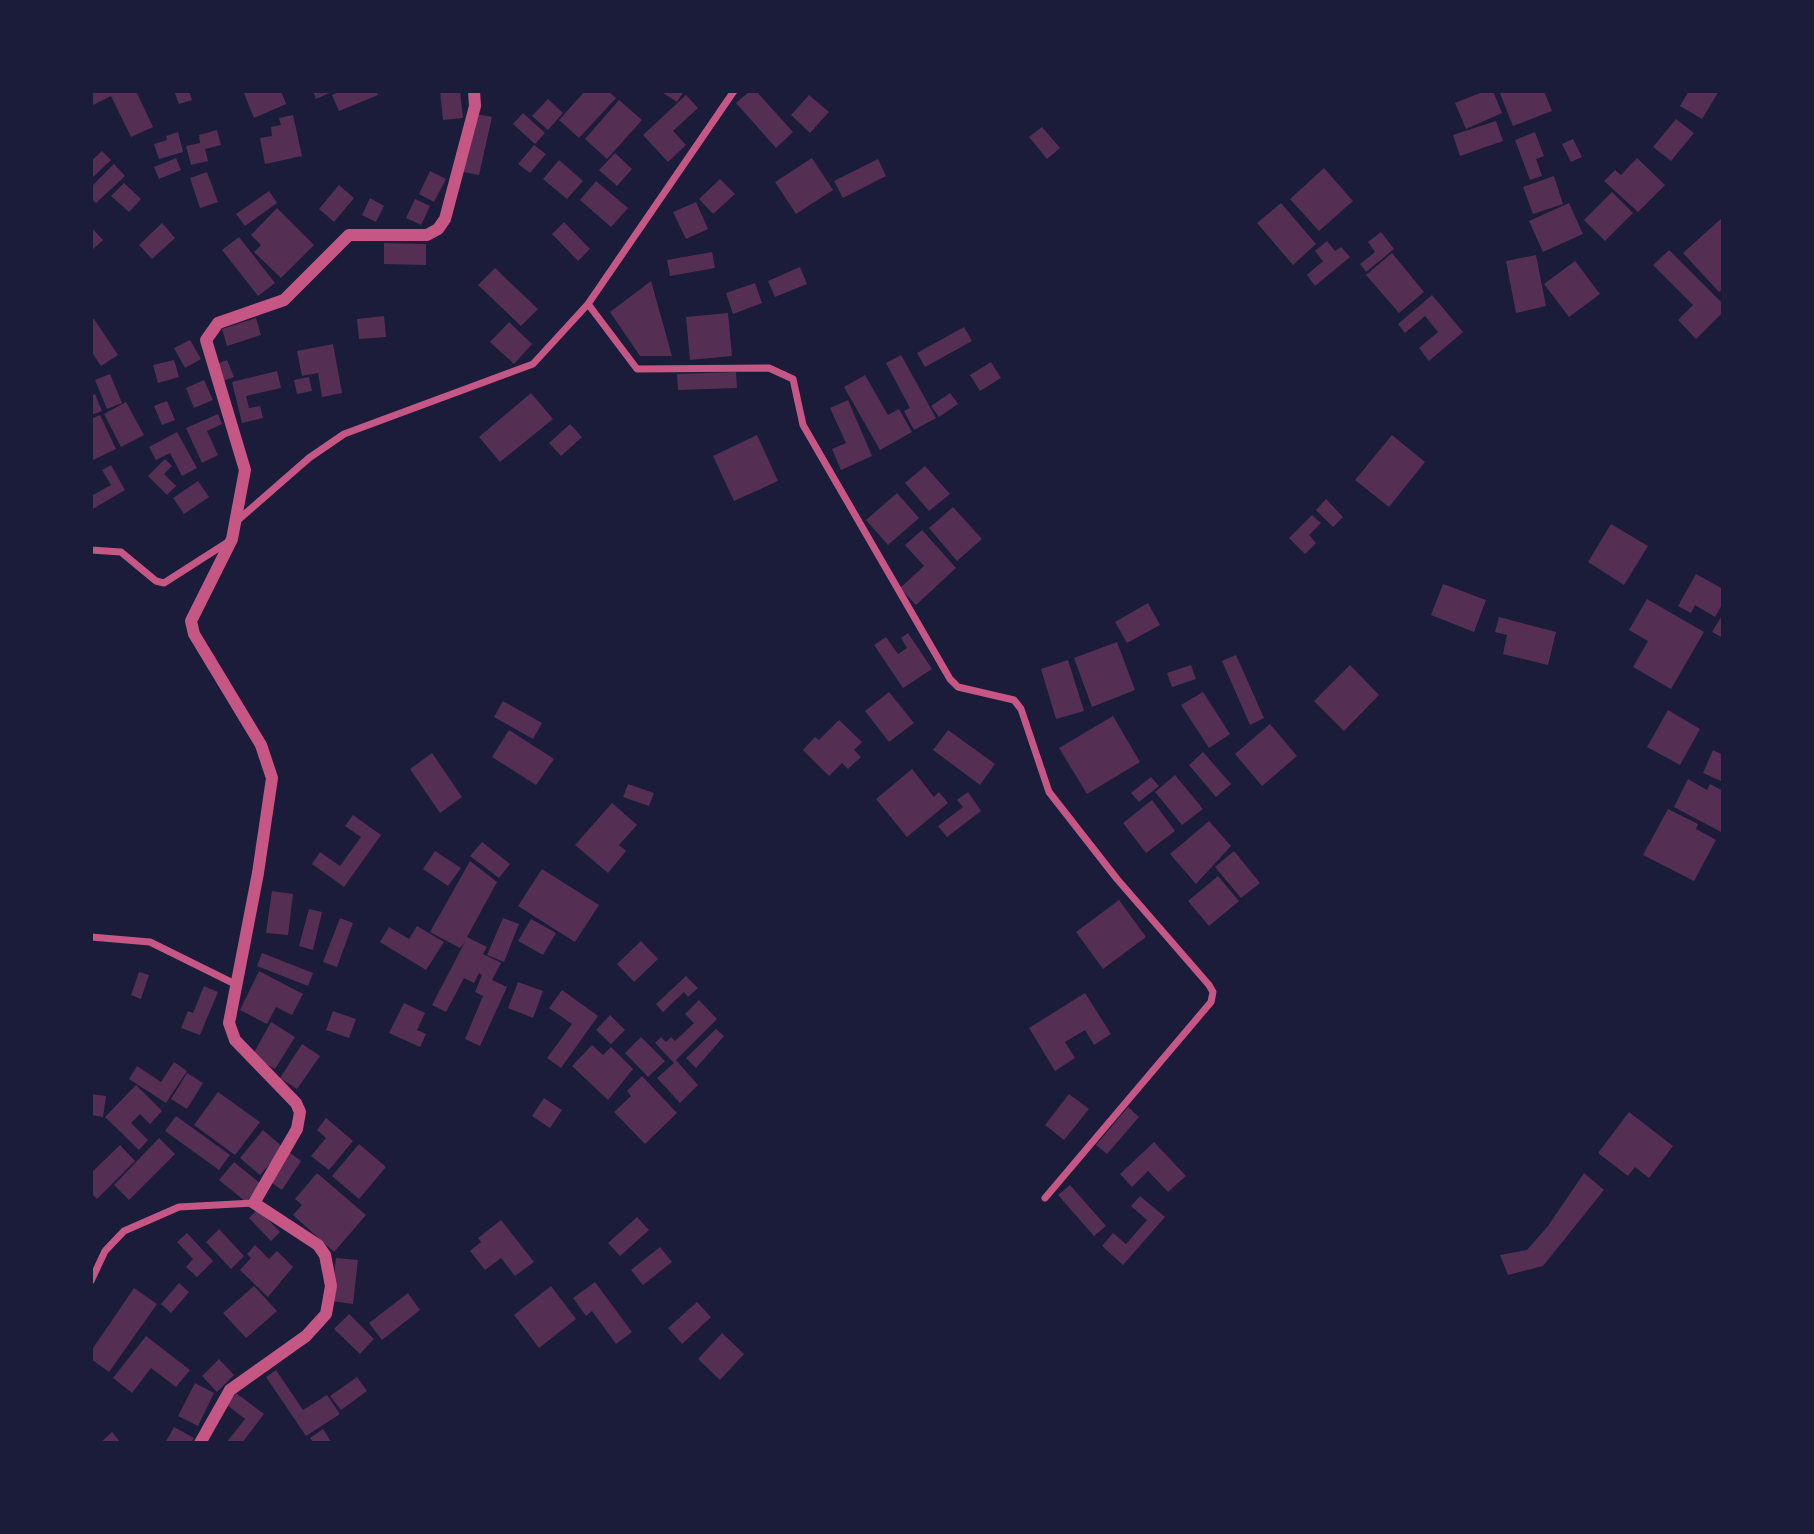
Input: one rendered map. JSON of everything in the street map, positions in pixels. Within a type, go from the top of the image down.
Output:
[{"type":"street","points":[[254,1203],[297,1129],[300,1112],[296,1102],[235,1040],[229,1023],[258,873],[272,778],[261,745],[194,634],[191,621],[232,539],[245,470],[206,340],[218,323],[284,300],[349,235],[427,235],[438,229],[445,219],[475,106],[474,91]]},
{"type":"street","points":[[235,521],[309,458],[344,434],[370,421],[533,364],[588,304],[707,134],[733,91]]},
{"type":"street","points":[[588,304],[637,369],[769,368],[793,379],[803,425],[950,679],[958,687],[1014,700],[1021,709],[1049,792],[1117,879],[1213,992],[1211,1002],[1045,1198]]},
{"type":"street","points":[[91,550],[121,552],[156,581],[164,583],[232,539]]},
{"type":"street","points":[[91,937],[150,942],[235,984]]},
{"type":"street","points":[[91,1281],[106,1251],[124,1231],[179,1207],[254,1203],[318,1245],[325,1255],[331,1286],[326,1314],[306,1336],[230,1390],[200,1443]]},
{"type":"building","points":[[91,91],[136,91],[153,127],[131,137],[111,96],[91,106]]},
{"type":"building","points":[[174,91],[189,91],[192,100],[179,104]]},
{"type":"building","points":[[243,91],[281,91],[286,104],[254,118]]},
{"type":"building","points":[[313,91],[334,91],[316,99]]},
{"type":"building","points":[[341,91],[376,91],[378,95],[339,111],[332,95]]},
{"type":"building","points":[[440,91],[460,91],[463,118],[443,120]]},
{"type":"building","points":[[585,91],[608,91],[616,98],[579,138],[559,120]]},
{"type":"building","points":[[660,91],[684,91],[677,102]]},
{"type":"building","points":[[750,91],[756,91],[793,132],[776,148],[736,103]]},
{"type":"building","points":[[1485,91],[1493,91],[1502,113],[1466,129],[1455,103]]},
{"type":"building","points":[[1499,91],[1544,91],[1552,111],[1513,126]]},
{"type":"building","points":[[1689,91],[1719,91],[1702,119],[1680,106]]},
{"type":"building","points":[[686,95],[698,108],[673,131],[686,145],[668,162],[643,135]]},
{"type":"building","points":[[809,95],[829,112],[810,133],[791,115]]},
{"type":"building","points":[[548,99],[563,113],[548,130],[532,116]]},
{"type":"building","points":[[619,100],[642,120],[607,159],[585,139]]},
{"type":"building","points":[[523,113],[545,133],[535,144],[513,124]]},
{"type":"building","points":[[476,114],[492,117],[479,175],[463,172]]},
{"type":"building","points":[[293,115],[302,156],[265,164],[260,138],[272,136],[271,127],[281,125],[279,118]]},
{"type":"building","points":[[1676,119],[1694,133],[1671,161],[1653,147]]},
{"type":"building","points":[[1496,121],[1503,141],[1460,156],[1453,135]]},
{"type":"building","points":[[1042,127],[1060,148],[1047,159],[1029,137]]},
{"type":"building","points":[[217,130],[221,145],[205,149],[208,161],[191,165],[186,146],[200,143],[199,135]]},
{"type":"building","points":[[178,132],[183,152],[159,159],[154,144],[167,140],[166,136]]},
{"type":"building","points":[[1535,132],[1544,156],[1536,159],[1542,176],[1530,180],[1515,140]]},
{"type":"building","points":[[1573,139],[1582,157],[1571,162],[1562,144]]},
{"type":"building","points":[[534,145],[546,154],[530,173],[518,164]]},
{"type":"building","points":[[102,151],[111,160],[91,179],[91,161]]},
{"type":"building","points":[[615,153],[632,169],[617,186],[599,170]]},
{"type":"building","points":[[176,158],[181,170],[159,179],[154,167]]},
{"type":"building","points":[[812,158],[833,190],[796,214],[775,182]]},
{"type":"building","points":[[1637,158],[1665,185],[1638,212],[1604,181],[1615,170],[1621,175]]},
{"type":"building","points":[[878,159],[886,176],[843,198],[834,181]]},
{"type":"building","points":[[559,160],[583,181],[567,199],[543,179]]},
{"type":"building","points":[[114,164],[125,176],[96,203],[91,198],[91,187]]},
{"type":"building","points":[[1324,168],[1353,201],[1319,231],[1290,199]]},
{"type":"building","points":[[430,171],[446,179],[434,202],[419,194]]},
{"type":"building","points":[[207,172],[218,202],[200,208],[190,178]]},
{"type":"building","points":[[1554,176],[1563,204],[1533,214],[1523,187]]},
{"type":"building","points":[[720,179],[735,194],[713,214],[699,199]]},
{"type":"building","points":[[596,181],[628,208],[611,227],[580,200]]},
{"type":"building","points":[[124,183],[141,199],[129,212],[111,196]]},
{"type":"building","points":[[339,185],[354,198],[334,222],[319,209]]},
{"type":"building","points":[[269,191],[277,203],[245,226],[236,214]]},
{"type":"building","points":[[1612,192],[1633,213],[1605,241],[1584,220]]},
{"type":"building","points":[[370,198],[384,206],[376,222],[362,215]]},
{"type":"building","points":[[415,199],[430,206],[421,225],[406,218]]},
{"type":"building","points":[[696,202],[708,229],[686,239],[673,212]]},
{"type":"building","points":[[1281,203],[1316,244],[1293,265],[1257,223]]},
{"type":"building","points":[[1569,203],[1583,234],[1543,252],[1529,221]]},
{"type":"building","points":[[277,208],[314,245],[281,278],[254,252],[261,245],[251,235]]},
{"type":"building","points":[[1723,217],[1723,288],[1719,292],[1683,253]]},
{"type":"building","points":[[564,222],[590,249],[578,261],[552,234]]},
{"type":"building","points":[[162,223],[175,238],[152,259],[139,245]]},
{"type":"building","points":[[91,227],[103,240],[91,251]]},
{"type":"building","points":[[1381,232],[1394,249],[1366,272],[1360,264],[1375,252],[1368,242]]},
{"type":"building","points":[[239,237],[275,283],[258,296],[222,250]]},
{"type":"building","points":[[1327,241],[1335,251],[1341,247],[1350,257],[1315,286],[1307,275],[1323,261],[1315,251]]},
{"type":"building","points":[[384,243],[426,244],[426,265],[384,264]]},
{"type":"building","points":[[1669,250],[1723,304],[1723,312],[1696,339],[1678,320],[1693,305],[1653,265]]},
{"type":"building","points":[[712,252],[715,268],[670,276],[667,260]]},
{"type":"building","points":[[1392,253],[1424,292],[1399,313],[1366,275]]},
{"type":"building","points":[[1536,255],[1546,306],[1516,313],[1506,261]]},
{"type":"building","points":[[1575,261],[1600,294],[1569,317],[1544,284]]},
{"type":"building","points":[[800,267],[807,284],[775,297],[768,281]]},
{"type":"building","points":[[495,268],[538,309],[521,326],[478,285]]},
{"type":"building","points":[[651,281],[672,356],[640,356],[610,312]]},
{"type":"building","points":[[755,283],[762,303],[733,314],[726,293]]},
{"type":"building","points":[[1432,295],[1463,332],[1429,361],[1419,348],[1438,332],[1425,316],[1405,333],[1398,324]]},
{"type":"building","points":[[728,313],[732,356],[690,360],[686,317]]},
{"type":"building","points":[[384,316],[386,337],[359,339],[357,319]]},
{"type":"building","points":[[256,318],[261,335],[227,346],[222,329]]},
{"type":"building","points":[[94,319],[118,355],[101,366],[91,351],[91,320]]},
{"type":"building","points":[[509,322],[532,344],[514,364],[490,342]]},
{"type":"building","points":[[964,327],[972,341],[925,367],[917,353]]},
{"type":"building","points":[[190,340],[201,359],[185,368],[174,348]]},
{"type":"building","points":[[333,344],[342,393],[322,397],[318,373],[302,376],[297,351]]},
{"type":"building","points":[[901,355],[936,418],[914,430],[904,411],[910,408],[886,363]]},
{"type":"building","points":[[174,360],[179,377],[158,383],[153,365]]},
{"type":"building","points":[[227,360],[234,377],[223,381],[216,364]]},
{"type":"building","points":[[991,362],[1001,378],[980,391],[970,375]]},
{"type":"building","points":[[277,371],[281,388],[246,396],[249,408],[260,406],[263,418],[242,423],[232,382]]},
{"type":"building","points":[[736,372],[737,388],[678,390],[677,374]]},
{"type":"building","points":[[110,374],[122,403],[107,409],[95,380]]},
{"type":"building","points":[[865,375],[888,415],[899,409],[912,432],[880,450],[844,387]]},
{"type":"building","points":[[309,377],[312,391],[297,394],[294,380]]},
{"type":"building","points":[[204,380],[213,400],[194,408],[186,388]]},
{"type":"building","points":[[531,393],[553,419],[500,462],[479,437]]},
{"type":"building","points":[[950,393],[958,404],[939,417],[931,406]]},
{"type":"building","points":[[95,394],[102,411],[91,415],[91,396]]},
{"type":"building","points":[[848,400],[872,456],[841,470],[832,449],[846,443],[830,408]]},
{"type":"building","points":[[167,401],[175,420],[162,425],[154,406]]},
{"type":"building","points":[[126,402],[144,435],[121,447],[104,414]]},
{"type":"building","points":[[218,414],[222,424],[207,431],[218,455],[202,463],[186,428]]},
{"type":"building","points":[[100,415],[116,449],[91,461],[91,419]]},
{"type":"building","points":[[570,424],[582,437],[561,456],[549,443]]},
{"type":"building","points":[[177,432],[197,468],[182,476],[170,453],[156,460],[149,447]]},
{"type":"building","points":[[757,435],[778,481],[734,501],[713,456]]},
{"type":"building","points":[[1392,435],[1425,462],[1389,507],[1355,480]]},
{"type":"building","points":[[165,459],[172,466],[164,474],[176,486],[167,495],[148,476]]},
{"type":"building","points":[[111,465],[125,490],[91,510],[91,496],[111,485],[102,470]]},
{"type":"building","points":[[925,466],[950,494],[929,511],[905,483]]},
{"type":"building","points":[[198,481],[209,497],[184,514],[173,498]]},
{"type":"building","points":[[897,493],[919,518],[888,545],[866,520]]},
{"type":"building","points":[[1326,499],[1343,517],[1333,527],[1316,510]]},
{"type":"building","points":[[953,507],[982,539],[957,561],[929,528]]},
{"type":"building","points":[[1312,515],[1321,523],[1309,535],[1316,543],[1305,554],[1289,538]]},
{"type":"building","points":[[1611,524],[1648,546],[1624,585],[1588,562]]},
{"type":"building","points":[[922,530],[956,568],[916,605],[900,588],[924,566],[905,545]]},
{"type":"building","points":[[1696,574],[1723,589],[1723,603],[1715,617],[1695,605],[1691,613],[1678,606]]},
{"type":"building","points":[[1443,584],[1486,600],[1474,632],[1431,615]]},
{"type":"building","points":[[1647,599],[1704,632],[1671,689],[1633,667],[1648,641],[1629,630]]},
{"type":"building","points":[[1148,603],[1160,625],[1127,643],[1115,622]]},
{"type":"building","points":[[1723,614],[1723,638],[1712,632]]},
{"type":"building","points":[[1499,617],[1556,632],[1548,665],[1503,654],[1507,635],[1495,632]]},
{"type":"building","points":[[908,633],[932,669],[903,688],[874,645],[886,637],[898,654],[907,648],[901,638]]},
{"type":"building","points":[[1117,642],[1135,690],[1092,707],[1074,658]]},
{"type":"building","points":[[1236,655],[1264,718],[1250,725],[1222,661]]},
{"type":"building","points":[[1068,660],[1084,711],[1056,719],[1041,669]]},
{"type":"building","points":[[1191,665],[1196,679],[1172,687],[1167,673]]},
{"type":"building","points":[[1350,665],[1379,695],[1344,731],[1314,701]]},
{"type":"building","points":[[889,692],[914,723],[889,742],[865,711]]},
{"type":"building","points":[[1203,692],[1230,734],[1209,748],[1181,705]]},
{"type":"building","points":[[503,701],[542,723],[533,739],[494,717]]},
{"type":"building","points":[[1668,710],[1700,729],[1680,765],[1647,747]]},
{"type":"building","points":[[1113,716],[1140,762],[1087,794],[1059,748]]},
{"type":"building","points":[[839,720],[862,742],[854,750],[861,757],[848,769],[842,763],[829,776],[803,750],[815,737],[819,740]]},
{"type":"building","points":[[1270,724],[1297,756],[1262,786],[1235,754]]},
{"type":"building","points":[[509,730],[554,759],[536,785],[492,757]]},
{"type":"building","points":[[948,730],[995,764],[980,785],[933,750]]},
{"type":"building","points":[[1713,750],[1723,755],[1723,782],[1703,773]]},
{"type":"building","points":[[1203,752],[1231,784],[1216,797],[1189,765]]},
{"type":"building","points":[[432,753],[462,797],[440,813],[410,769]]},
{"type":"building","points":[[912,769],[934,797],[939,792],[948,803],[907,837],[876,799]]},
{"type":"building","points":[[1175,775],[1203,809],[1182,825],[1155,792]]},
{"type":"building","points":[[1151,777],[1159,786],[1139,802],[1131,793]]},
{"type":"building","points":[[1688,779],[1707,790],[1710,784],[1723,791],[1723,833],[1674,807]]},
{"type":"building","points":[[628,784],[654,793],[649,806],[623,797]]},
{"type":"building","points":[[968,792],[981,811],[947,837],[938,826],[963,807],[957,800]]},
{"type":"building","points":[[1152,800],[1175,831],[1146,853],[1123,823]]},
{"type":"building","points":[[612,803],[637,825],[619,845],[626,851],[608,873],[575,845]]},
{"type":"building","points":[[1668,809],[1698,824],[1696,829],[1716,840],[1694,881],[1643,855]]},
{"type":"building","points":[[353,815],[381,835],[344,887],[312,864],[320,852],[340,866],[361,837],[345,826]]},
{"type":"building","points":[[1209,821],[1231,846],[1196,884],[1170,854]]},
{"type":"building","points":[[482,842],[510,864],[499,878],[470,856]]},
{"type":"building","points":[[435,851],[461,868],[448,886],[423,869]]},
{"type":"building","points":[[1234,851],[1260,883],[1241,898],[1215,867]]},
{"type":"building","points":[[470,861],[497,882],[467,937],[487,947],[483,954],[501,963],[492,980],[507,987],[480,1046],[465,1039],[483,996],[475,992],[482,975],[479,973],[474,983],[464,978],[446,1012],[432,1005],[465,942],[460,948],[430,932]]},
{"type":"building","points":[[542,869],[599,905],[575,942],[518,906]]},
{"type":"building","points":[[1218,876],[1239,901],[1209,926],[1188,901]]},
{"type":"building","points":[[272,891],[293,894],[288,935],[266,933]]},
{"type":"building","points":[[1119,900],[1146,937],[1103,969],[1076,932]]},
{"type":"building","points":[[309,909],[322,912],[313,950],[299,946]]},
{"type":"building","points":[[340,918],[353,923],[337,967],[323,962]]},
{"type":"building","points":[[503,918],[519,924],[504,962],[487,955]]},
{"type":"building","points":[[531,919],[556,933],[543,955],[518,941]]},
{"type":"building","points":[[417,926],[444,942],[426,970],[380,942],[389,927],[409,939]]},
{"type":"building","points":[[641,941],[658,959],[634,982],[617,964]]},
{"type":"building","points":[[262,953],[313,973],[308,986],[257,966]]},
{"type":"building","points":[[259,971],[303,994],[292,1015],[276,1007],[267,1024],[240,1010]]},
{"type":"building","points":[[139,972],[149,975],[141,999],[131,995]]},
{"type":"building","points":[[686,976],[698,988],[688,997],[684,992],[663,1012],[656,1004]]},
{"type":"building","points":[[518,982],[543,991],[533,1018],[508,1008]]},
{"type":"building","points":[[204,986],[218,992],[200,1035],[181,1028],[188,1011],[193,1013]]},
{"type":"building","points":[[562,990],[598,1016],[561,1068],[547,1058],[572,1024],[549,1008]]},
{"type":"building","points":[[1085,993],[1111,1034],[1094,1045],[1085,1030],[1065,1042],[1075,1058],[1055,1071],[1029,1028]]},
{"type":"building","points":[[699,1000],[717,1019],[676,1060],[698,1085],[680,1103],[657,1078],[674,1063],[655,1043],[661,1037],[666,1042],[671,1037],[675,1041],[694,1023],[685,1014]]},
{"type":"building","points":[[404,1003],[425,1013],[417,1030],[426,1034],[420,1047],[389,1033]]},
{"type":"building","points":[[333,1011],[356,1019],[349,1038],[326,1030]]},
{"type":"building","points":[[610,1015],[625,1030],[611,1044],[596,1030]]},
{"type":"building","points":[[271,1022],[295,1037],[275,1069],[252,1056]]},
{"type":"building","points":[[716,1029],[724,1036],[696,1068],[686,1058]]},
{"type":"building","points":[[641,1037],[665,1061],[648,1077],[625,1053]]},
{"type":"building","points":[[302,1044],[320,1056],[297,1089],[280,1078]]},
{"type":"building","points":[[592,1045],[603,1055],[611,1047],[633,1069],[608,1100],[572,1066]]},
{"type":"building","points":[[174,1062],[187,1071],[166,1103],[129,1079],[137,1066],[161,1082]]},
{"type":"building","points":[[187,1073],[203,1083],[187,1109],[171,1099]]},
{"type":"building","points":[[642,1076],[677,1113],[645,1144],[614,1112],[631,1096],[627,1091]]},
{"type":"building","points":[[136,1085],[162,1111],[150,1124],[140,1114],[131,1123],[148,1140],[139,1150],[105,1117]]},
{"type":"building","points":[[218,1092],[260,1122],[235,1155],[194,1125]]},
{"type":"building","points":[[91,1094],[106,1096],[103,1117],[91,1115]]},
{"type":"building","points":[[1069,1094],[1089,1109],[1064,1140],[1045,1125]]},
{"type":"building","points":[[544,1098],[562,1110],[550,1128],[532,1116]]},
{"type":"building","points":[[1128,1107],[1139,1117],[1107,1154],[1096,1145]]},
{"type":"building","points":[[1629,1112],[1673,1146],[1649,1178],[1635,1167],[1628,1176],[1598,1153]]},
{"type":"building","points":[[176,1116],[230,1155],[219,1170],[165,1131]]},
{"type":"building","points":[[326,1118],[353,1141],[329,1170],[311,1156],[326,1138],[317,1130]]},
{"type":"building","points":[[263,1130],[284,1148],[260,1175],[240,1158]]},
{"type":"building","points":[[159,1138],[175,1154],[129,1200],[114,1185]]},
{"type":"building","points":[[1154,1142],[1186,1176],[1168,1192],[1148,1171],[1132,1187],[1120,1174]]},
{"type":"building","points":[[359,1144],[386,1167],[359,1199],[332,1176]]},
{"type":"building","points":[[120,1145],[135,1161],[97,1199],[91,1193],[91,1173]]},
{"type":"building","points":[[289,1152],[301,1161],[282,1190],[269,1181]]},
{"type":"building","points":[[234,1162],[261,1184],[246,1202],[219,1180]]},
{"type":"building","points":[[317,1173],[366,1215],[334,1252],[293,1215],[302,1205],[295,1199]]},
{"type":"building","points":[[1584,1173],[1604,1190],[1543,1266],[1508,1275],[1500,1255],[1527,1250],[1548,1226]]},
{"type":"building","points":[[1070,1185],[1106,1226],[1094,1236],[1058,1195]]},
{"type":"building","points":[[1140,1196],[1165,1217],[1123,1265],[1102,1246],[1113,1233],[1126,1244],[1147,1220],[1131,1206]]},
{"type":"building","points":[[258,1209],[280,1232],[271,1241],[249,1218]]},
{"type":"building","points":[[637,1217],[649,1230],[620,1256],[608,1243]]},
{"type":"building","points":[[501,1220],[534,1262],[515,1276],[501,1258],[485,1270],[470,1251],[481,1242],[478,1238]]},
{"type":"building","points":[[219,1229],[244,1256],[231,1269],[206,1242]]},
{"type":"building","points":[[187,1233],[213,1261],[197,1277],[186,1267],[193,1259],[177,1242]]},
{"type":"building","points":[[255,1245],[269,1259],[277,1251],[293,1267],[268,1297],[240,1270],[251,1258],[247,1254]]},
{"type":"building","points":[[660,1247],[672,1262],[643,1285],[631,1270]]},
{"type":"building","points":[[336,1258],[358,1260],[353,1304],[331,1301]]},
{"type":"building","points":[[595,1282],[632,1332],[616,1344],[592,1311],[586,1316],[573,1298]]},
{"type":"building","points":[[179,1283],[189,1292],[171,1313],[161,1304]]},
{"type":"building","points":[[254,1286],[277,1311],[246,1338],[223,1313]]},
{"type":"building","points":[[551,1286],[576,1319],[539,1348],[514,1315]]},
{"type":"building","points":[[134,1288],[157,1304],[109,1372],[91,1359],[91,1351]]},
{"type":"building","points":[[408,1293],[420,1310],[382,1340],[369,1323]]},
{"type":"building","points":[[697,1302],[711,1317],[682,1344],[668,1328]]},
{"type":"building","points":[[349,1314],[374,1339],[360,1354],[334,1329]]},
{"type":"building","points":[[722,1333],[744,1354],[720,1380],[698,1359]]},
{"type":"building","points":[[146,1336],[190,1370],[176,1387],[151,1368],[132,1393],[113,1378]]},
{"type":"building","points":[[219,1359],[234,1375],[217,1392],[202,1376]]},
{"type":"building","points":[[276,1370],[303,1410],[327,1395],[340,1414],[306,1436],[266,1377]]},
{"type":"building","points":[[357,1377],[367,1391],[341,1410],[330,1396]]},
{"type":"building","points":[[195,1383],[214,1393],[198,1426],[178,1416]]},
{"type":"building","points":[[236,1393],[264,1414],[242,1443],[226,1443],[245,1419],[227,1405]]},
{"type":"building","points":[[174,1427],[194,1438],[191,1443],[165,1443]]},
{"type":"building","points":[[323,1429],[332,1443],[314,1443],[310,1438]]},
{"type":"building","points":[[112,1432],[121,1443],[100,1443]]}]
